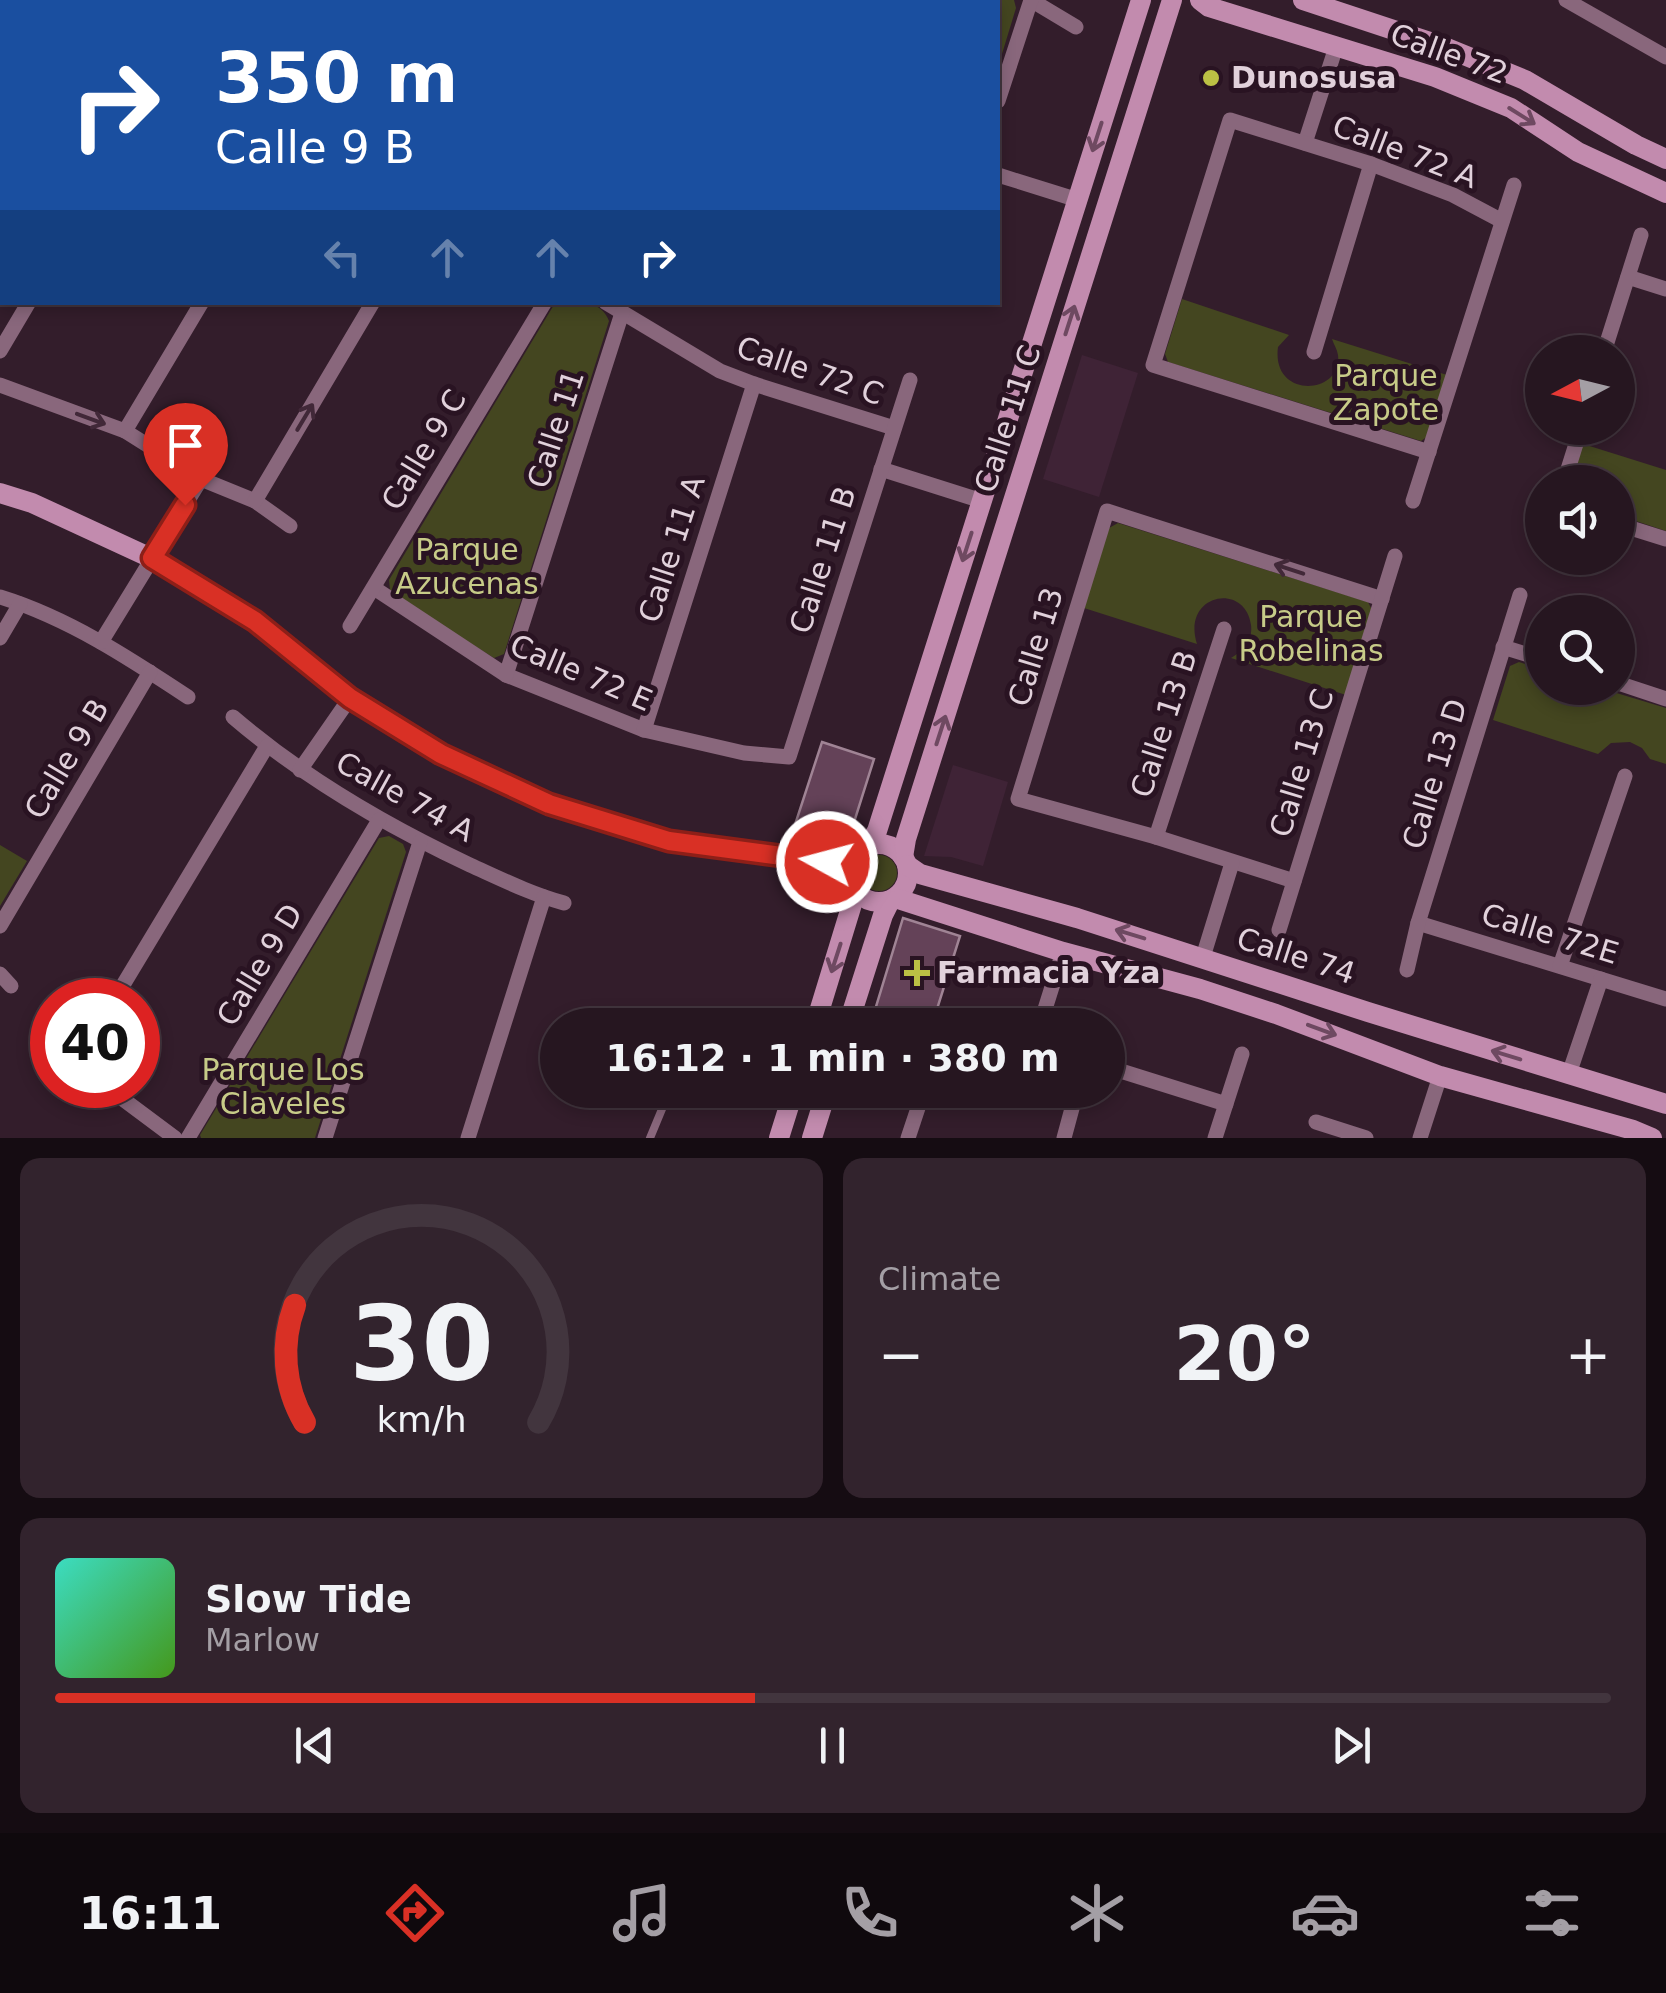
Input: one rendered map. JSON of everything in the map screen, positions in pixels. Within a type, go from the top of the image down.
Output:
[{"type":"main road","name":"Calle 11 C","points":[[868,846],[877,831],[1141,0]]},
{"type":"main road","name":"Calle 11 C","points":[[905,861],[923,787],[1172,0]]},
{"type":"main road","name":"Calle 72","points":[[1200,0],[1209,7],[1434,77],[1511,108],[1578,152],[1666,192]]},
{"type":"main road","points":[[1278,28],[1282,12],[1301,0]]},
{"type":"main road","name":"Calle 72","points":[[1301,0],[1442,46],[1525,80],[1662,157]]},
{"type":"main road","points":[[1123,56],[1152,64]]},
{"type":"main road","points":[[1645,183],[1662,157]]},
{"type":"main road","points":[[1022,373],[1051,382]]},
{"type":"main road","points":[[1014,400],[1042,409]]},
{"type":"main road","points":[[1004,432],[1033,440]]},
{"type":"main road","points":[[0,493],[32,502],[152,558],[255,621],[350,698],[441,754],[549,804],[669,841],[815,862],[852,862]]},
{"type":"main road","points":[[895,774],[907,788],[923,787]]},
{"type":"main road","points":[[853,1008],[883,915],[906,883],[905,861],[892,847],[868,846],[852,862],[850,877],[856,890],[868,900],[892,899]]},
{"type":"main road","name":"Calle 74","points":[[905,861],[920,874],[1078,918],[1659,1102]]},
{"type":"main road","points":[[938,910],[948,882]]},
{"type":"main road","points":[[820,1008],[856,890]]},
{"type":"main road","name":"Calle 74","points":[[892,899],[1276,1014],[1440,1076],[1643,1134]]},
{"type":"main road","points":[[1012,935],[1022,903]]},
{"type":"main road","points":[[1276,1014],[1288,1005],[1290,985]]},
{"type":"main road","points":[[1360,1044],[1359,1024],[1368,1012]]},
{"type":"main road","points":[[1643,1134],[1659,1102]]},
{"type":"main road","points":[[779,1138],[788,1108]]},
{"type":"main road","points":[[812,1138],[821,1108]]},
{"type":"street","points":[[1000,95],[1031,0],[1076,27]]},
{"type":"street","points":[[1566,0],[1666,57]]},
{"type":"street","points":[[1305,143],[1336,46]]},
{"type":"street","name":"Calle 72 A","points":[[1428,452],[1153,365],[1230,120],[1371,164],[1454,195],[1502,221]]},
{"type":"street","points":[[1314,352],[1371,164]]},
{"type":"street","points":[[1000,175],[1078,200]]},
{"type":"street","points":[[1413,500],[1514,185]]},
{"type":"street","points":[[1609,335],[1641,235]]},
{"type":"street","points":[[1628,277],[1666,290]]},
{"type":"street","points":[[0,351],[27,305]]},
{"type":"street","points":[[125,431],[200,305]]},
{"type":"street","points":[[255,500],[371,305]]},
{"type":"street","name":"Calle 9 C","points":[[350,626],[543,305]]},
{"type":"street","name":"Calle 72 C","points":[[609,305],[720,371],[894,428]]},
{"type":"street","name":"Calle 11","points":[[506,675],[622,314]]},
{"type":"street","name":"Calle 11 B","points":[[788,757],[910,380]]},
{"type":"street","points":[[0,384],[125,431],[201,479],[255,500],[290,526]]},
{"type":"street","name":"Calle 11 A","points":[[644,730],[754,384]]},
{"type":"street","points":[[882,468],[982,501]]},
{"type":"street","points":[[101,642],[201,479]]},
{"type":"street","name":"Calle 13","points":[[1156,837],[1018,799],[1106,511],[1382,599]]},
{"type":"street","points":[[1635,529],[1666,539]]},
{"type":"street","name":"Calle 13 C","points":[[1279,930],[1396,556]]},
{"type":"street","name":"Calle 72 E","points":[[374,588],[506,675],[644,730],[744,753],[788,757]]},
{"type":"street","name":"Calle 13 D","points":[[1407,970],[1418,923],[1520,595]]},
{"type":"street","points":[[0,597],[101,642],[188,697]]},
{"type":"street","points":[[0,638],[20,604]]},
{"type":"street","name":"Calle 13 B","points":[[1156,837],[1224,629]]},
{"type":"street","points":[[1503,646],[1525,653]]},
{"type":"street","name":"Calle 9 B","points":[[0,926],[150,672]]},
{"type":"street","points":[[1635,689],[1666,699]]},
{"type":"street","points":[[300,770],[350,698]]},
{"type":"street","name":"Calle 74 A","points":[[233,716],[300,770],[380,820],[420,842],[564,903]]},
{"type":"street","points":[[127,978],[267,746]]},
{"type":"street","points":[[1560,966],[1625,776]]},
{"type":"street","name":"Calle 9 D","points":[[188,1138],[380,820]]},
{"type":"street","points":[[1156,837],[1294,881]]},
{"type":"street","points":[[325,1138],[420,842]]},
{"type":"street","points":[[1203,957],[1232,862]]},
{"type":"street","points":[[468,1138],[544,897]]},
{"type":"street","name":"Calle 72E","points":[[1418,923],[1666,999]]},
{"type":"street","points":[[1045,1008],[1063,952]]},
{"type":"street","points":[[1570,1074],[1601,978]]},
{"type":"street","points":[[1215,1138],[1242,1054]]},
{"type":"street","points":[[1125,1072],[1226,1104]]},
{"type":"street","points":[[1420,1138],[1440,1076]]},
{"type":"street","points":[[135,1108],[176,1138]]},
{"type":"street","points":[[908,1138],[918,1108]]},
{"type":"street","points":[[1064,1138],[1072,1108]]},
{"type":"street","points":[[1316,1122],[1359,1137]]},
{"type":"lane","points":[[650,1138],[663,1108]]},
{"type":"shaded area","points":[[1082,355],[1138,373],[1099,497],[1043,479]]},
{"type":"shaded area","points":[[953,765],[1008,782],[983,866],[951,857],[924,856]]},
{"type":"green space","points":[[1000,0],[1014,0],[1016,8],[1000,60]]},
{"type":"green space","name":"Parque Zapote","points":[[1182,299],[1289,335],[1278,347],[1279,364],[1285,376],[1295,383],[1307,386],[1330,378],[1337,368],[1338,355],[1332,339],[1447,375],[1428,436],[1421,441],[1168,362],[1165,354]]},
{"type":"green space","name":"Parque Azucenas","points":[[554,305],[600,308],[609,321],[504,654],[494,658],[438,623],[390,590],[389,580]]},
{"type":"green space","points":[[1579,445],[1586,445],[1666,470],[1666,531],[1635,521],[1635,465],[1573,465]]},
{"type":"green space","name":"Parque Robelinas","points":[[1118,523],[1368,602],[1372,610],[1346,695],[1231,658],[1247,644],[1251,625],[1238,602],[1227,598],[1205,604],[1198,614],[1194,627],[1197,644],[1084,608],[1109,528]]},
{"type":"green space","points":[[1525,664],[1525,705],[1635,705],[1635,699],[1666,708],[1666,764],[1650,759],[1642,748],[1630,742],[1611,743],[1598,754],[1493,720],[1510,666]]},
{"type":"green space","name":"Parque Los Claveles","points":[[389,836],[403,844],[406,852],[315,1138],[201,1138],[379,838]]},
{"type":"green space","points":[[0,845],[27,861],[0,906]]},
{"type":"green space","points":[[879,855],[892,860],[897,873],[892,886],[879,891],[866,886],[861,873],[866,860]]},
{"type":"building","points":[[822,742],[874,759],[850,835],[839,842],[790,840]]},
{"type":"building","name":"Farmacia Yza","points":[[903,918],[960,936],[937,1008],[876,1008]]},
{"type":"place","name":"Dunosusa","points":[[1211,78]]},
{"type":"place","name":"Farmacia Yza","points":[[917,973]]},
{"type":"route","points":[[185,505],[152,558],[255,621],[350,698],[441,754],[549,804],[669,841],[827,862]]}]
